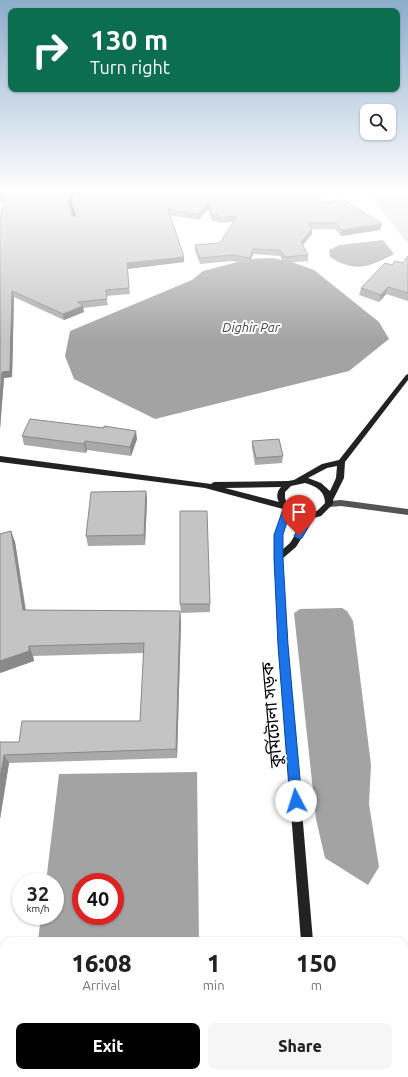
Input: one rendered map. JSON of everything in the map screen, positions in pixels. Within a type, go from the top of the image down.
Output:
[{"type":"street","points":[[205,485],[285,508],[297,515],[310,516],[324,511],[340,478],[341,462],[408,376]]},
{"type":"street","points":[[0,459],[205,485],[288,484],[325,466],[341,462]]},
{"type":"street","points":[[296,481],[305,480],[314,482],[322,487],[327,493],[329,502]]},
{"type":"street","points":[[285,508],[280,495],[288,484]]},
{"type":"street","points":[[329,502],[408,512]]},
{"type":"street","name":"কুর্মিটোলা সড়ক","points":[[285,508],[278,535],[278,558],[283,645],[307,937]]},
{"type":"street","points":[[278,558],[293,545],[310,516]]},
{"type":"water","points":[[384,241],[394,254],[370,265],[355,267],[339,262],[330,257],[329,250],[339,245]]},
{"type":"water","name":"Dighir Par","points":[[273,258],[292,262],[314,270],[379,322],[389,339],[349,371],[155,419],[74,379],[65,356],[70,331],[192,280],[203,271],[249,259]]},
{"type":"water","points":[[342,608],[347,611],[353,621],[371,765],[369,804],[379,867],[368,885],[325,858],[316,819],[294,613],[300,609]]},
{"type":"water","points":[[197,772],[199,937],[38,937],[40,925],[64,925],[64,873],[47,873],[59,774]]},
{"type":"building","points":[[0,241],[179,241],[184,257],[127,263],[129,288],[106,290],[107,299],[78,302],[83,306],[63,314],[12,291],[10,371],[2,372],[0,398]]},
{"type":"building","points":[[221,241],[302,241],[308,255],[285,257],[280,250],[253,249],[250,258],[232,255],[200,258],[195,245],[220,243]]},
{"type":"building","points":[[408,256],[408,293],[388,287],[381,295],[361,288],[385,263],[392,265],[395,261],[403,263]]},
{"type":"building","points":[[30,419],[104,428],[104,426],[136,431],[130,447],[85,441],[84,444],[22,436]]},
{"type":"building","points":[[279,439],[283,456],[256,458],[252,441]]},
{"type":"building","points":[[146,491],[144,535],[86,536],[91,492]]},
{"type":"building","points":[[180,511],[207,511],[210,604],[180,604]]},
{"type":"building","points":[[11,531],[23,610],[180,611],[176,749],[4,755],[0,778],[0,742],[19,742],[22,721],[140,721],[144,643],[29,646],[29,651],[0,661],[0,534]]},
{"type":"route","points":[[296,801],[283,645],[278,558],[278,535],[287,509],[297,515],[310,516],[299,536]]}]
